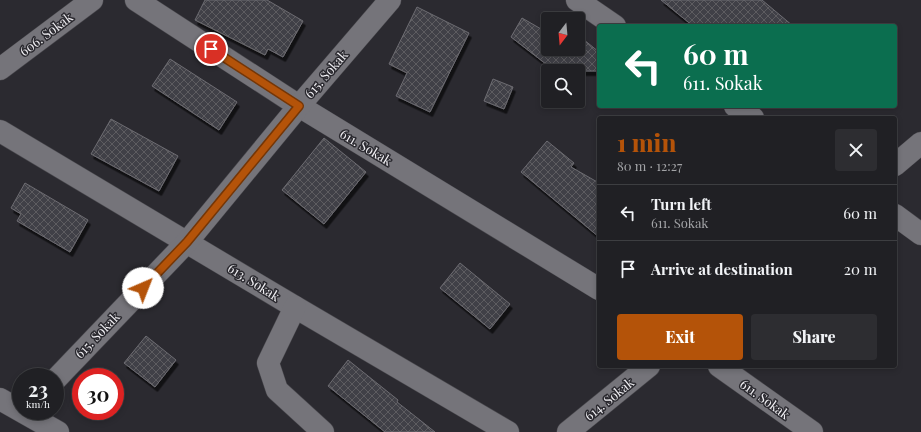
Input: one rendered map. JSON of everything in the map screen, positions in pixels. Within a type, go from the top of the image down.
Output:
[{"type":"street","name":"606. Sokak","points":[[0,69],[92,0]]},
{"type":"street","name":"611. Sokak","points":[[136,0],[299,106],[597,288]]},
{"type":"street","name":"615. Sokak","points":[[64,371],[187,242],[299,106],[390,0]]},
{"type":"street","points":[[577,0],[613,24]]},
{"type":"street","points":[[738,108],[750,116]]},
{"type":"street","name":"613. Sokak","points":[[0,131],[508,432]]},
{"type":"street","points":[[897,163],[921,143]]},
{"type":"street","points":[[897,216],[921,234]]},
{"type":"street","points":[[295,307],[268,363],[277,390],[323,432]]},
{"type":"street","name":"614. Sokak","points":[[568,432],[648,368]]},
{"type":"street","name":"611. Sokak","points":[[723,368],[812,432]]},
{"type":"street","points":[[0,399],[12,406]]},
{"type":"street","points":[[38,420],[58,432]]},
{"type":"building","points":[[205,0],[267,0],[303,21],[283,57],[268,49],[265,55],[195,20]]},
{"type":"building","points":[[661,0],[762,0],[791,24],[691,24]]},
{"type":"building","points":[[417,7],[469,33],[430,112],[396,96],[407,73],[389,64]]},
{"type":"building","points":[[522,18],[541,29],[541,56],[585,56],[585,41],[597,50],[597,71],[585,71],[585,64],[546,64],[511,37]]},
{"type":"building","points":[[170,59],[237,102],[219,130],[152,86]]},
{"type":"building","points":[[493,79],[513,87],[504,109],[484,101]]},
{"type":"building","points":[[111,119],[178,156],[159,191],[91,154]]},
{"type":"building","points":[[324,138],[366,172],[324,224],[282,190]]},
{"type":"building","points":[[547,141],[574,163],[571,167],[597,182],[597,235],[521,172]]},
{"type":"building","points":[[25,183],[88,220],[70,252],[17,221],[21,214],[11,208]]},
{"type":"building","points":[[460,263],[510,304],[490,329],[440,288]]},
{"type":"building","points":[[146,336],[176,360],[155,387],[124,363]]},
{"type":"building","points":[[348,360],[435,432],[385,432],[328,386]]},
{"type":"route","points":[[143,288],[187,242],[299,106],[211,49]]}]
